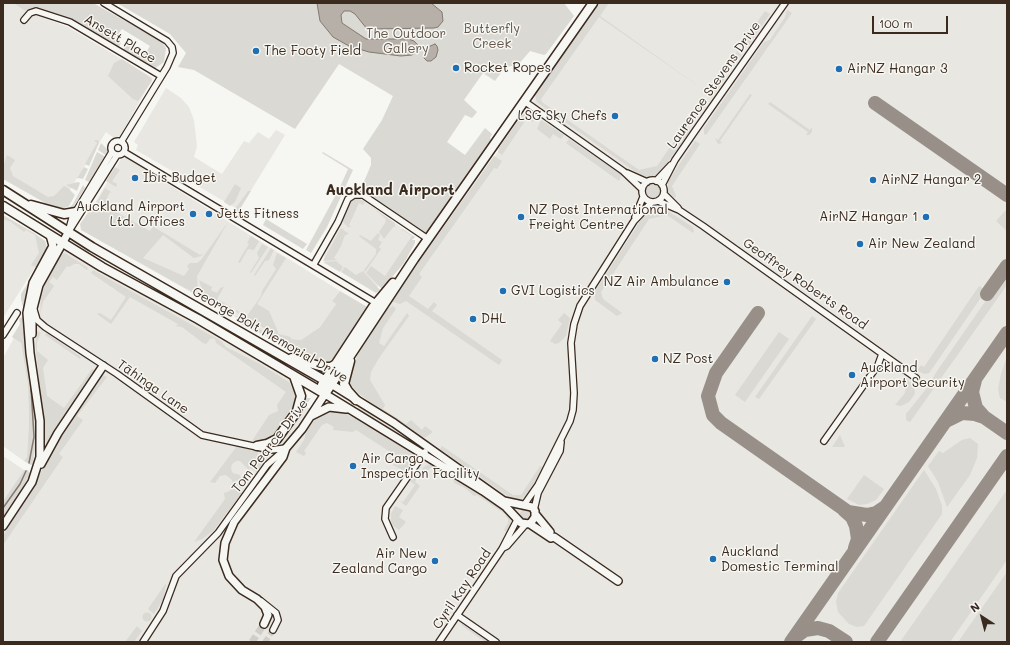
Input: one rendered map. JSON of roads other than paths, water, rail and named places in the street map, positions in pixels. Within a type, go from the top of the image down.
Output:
[{"type":"main road","name":"Tom Pearce Drive","points":[[322,392],[353,351],[414,259],[593,3]]},
{"type":"main road","name":"George Bolt Memorial Drive","points":[[3,190],[68,233],[328,383]]},
{"type":"main road","points":[[23,203],[64,214],[76,212]]},
{"type":"main road","name":"George Bolt Memorial Drive","points":[[3,206],[102,267],[198,319],[322,392]]},
{"type":"main road","name":"Tom Pearce Drive","points":[[328,383],[337,363],[376,303],[414,259]]},
{"type":"main road","points":[[353,351],[344,384],[356,400]]},
{"type":"main road","points":[[278,353],[323,367],[331,367],[337,363]]},
{"type":"main road","points":[[257,446],[267,444],[277,439],[297,411],[301,396],[294,376]]},
{"type":"street","points":[[104,3],[164,39],[171,45],[173,55],[121,142]]},
{"type":"street","name":"Laurence Stevens Drive","points":[[662,185],[675,160],[785,3]]},
{"type":"street","name":"Ansett Place","points":[[24,20],[30,13],[38,11],[70,22],[161,76]]},
{"type":"street","points":[[524,101],[623,171],[642,189],[643,197],[634,221]]},
{"type":"street","points":[[121,142],[125,146],[124,152]]},
{"type":"street","points":[[114,154],[111,148],[114,143],[121,142]]},
{"type":"street","points":[[68,233],[71,220],[114,154],[124,152],[314,264],[376,303]]},
{"type":"street","points":[[36,473],[41,444],[35,384],[32,318],[35,299],[42,278],[114,154]]},
{"type":"street","name":"Laurence Stevens Drive","points":[[656,180],[675,160]]},
{"type":"street","points":[[528,524],[535,512],[538,493],[560,451],[562,440],[573,410],[574,392],[571,343],[574,324],[580,306],[634,221],[651,202],[658,201],[664,194],[662,185],[656,180],[647,182],[623,171]]},
{"type":"street","points":[[642,189],[647,182]]},
{"type":"street","name":"Geoffrey Roberts Road","points":[[664,194],[679,210]]},
{"type":"street","points":[[314,264],[338,222],[348,199],[354,195],[363,195],[428,239]]},
{"type":"street","points":[[643,197],[651,202]]},
{"type":"street","name":"Geoffrey Roberts Road","points":[[658,201],[679,210],[879,350],[882,354],[916,378]]},
{"type":"street","points":[[35,384],[29,347],[27,313],[33,283],[53,246],[50,235]]},
{"type":"street","name":"Tāhinga Lane","points":[[35,299],[36,318],[45,327],[202,435],[271,450],[286,448]]},
{"type":"street","points":[[3,336],[17,313]]},
{"type":"street","points":[[824,441],[878,365],[882,354]]},
{"type":"street","points":[[3,526],[26,492],[58,433],[103,366]]},
{"type":"street","name":"George Bolt Memorial Drive","points":[[328,383],[429,447],[504,500],[523,505]]},
{"type":"street","name":"George Bolt Memorial Drive","points":[[322,392],[493,498],[516,518]]},
{"type":"street","name":"Tom Pearce Drive","points":[[143,642],[163,611],[176,576],[218,533],[267,465],[286,448],[310,416],[322,392]]},
{"type":"street","points":[[310,416],[332,407],[356,412]]},
{"type":"street","points":[[554,537],[551,538],[516,518],[518,509],[536,488],[555,449],[562,440]]},
{"type":"street","points":[[393,537],[385,519],[386,508],[429,447]]},
{"type":"street","points":[[264,624],[268,615],[265,608],[257,599],[242,590],[229,576],[225,568],[223,560],[225,543],[232,527],[282,457],[286,448]]},
{"type":"street","points":[[523,505],[529,506],[535,512],[545,528],[553,534],[554,537],[618,581]]},
{"type":"street","name":"Cyril Kay Road","points":[[438,642],[503,548],[516,518]]},
{"type":"street","name":"Cyril Kay Road","points":[[503,548],[507,546],[528,524]]},
{"type":"street","points":[[242,590],[270,606],[276,613],[278,620],[273,630]]},
{"type":"street","points":[[457,615],[496,642]]},
{"type":"waterway","points":[[29,463],[34,437],[31,388]]},
{"type":"waterway","points":[[3,508],[20,484],[26,471]]},
{"type":"tunnel","points":[[252,642],[264,624]]},
{"type":"tunnel","points":[[265,642],[273,630]]},
{"type":"place","name":"The Footy Field","points":[[256,51]]},
{"type":"place","name":"Rocket Ropes","points":[[456,68]]},
{"type":"place","name":"AirNZ Hangar 3","points":[[839,69]]},
{"type":"place","name":"LSG Sky Chefs","points":[[615,116]]},
{"type":"place","name":"Ibis Budget","points":[[135,178]]},
{"type":"place","name":"AirNZ Hangar 2","points":[[873,180]]},
{"type":"place","name":"Auckland Airport Ltd. Offices","points":[[193,214]]},
{"type":"place","name":"Jetts Fitness","points":[[209,214]]},
{"type":"place","name":"NZ Post International Freight Centre","points":[[521,217]]},
{"type":"place","name":"AirNZ Hangar 1","points":[[926,217]]},
{"type":"place","name":"Air New Zealand","points":[[860,244]]},
{"type":"place","name":"NZ Air Ambulance","points":[[727,282]]},
{"type":"place","name":"GVI Logistics","points":[[503,291]]},
{"type":"place","name":"DHL","points":[[473,319]]},
{"type":"place","name":"NZ Post","points":[[655,359]]},
{"type":"place","name":"Auckland Airport Security","points":[[852,375]]},
{"type":"place","name":"Air Cargo Inspection Facility","points":[[353,466]]},
{"type":"place","name":"Auckland Domestic Terminal","points":[[713,559]]},
{"type":"place","name":"Air New Zealand Cargo","points":[[435,561]]},
{"type":"district","name":"Auckland Airport","points":[[390,190]]},
{"type":"park label","name":"Butterfly Creek","points":[[492,36]]},
{"type":"park label","name":"The Outdoor Gallery","points":[[406,42]]}]
